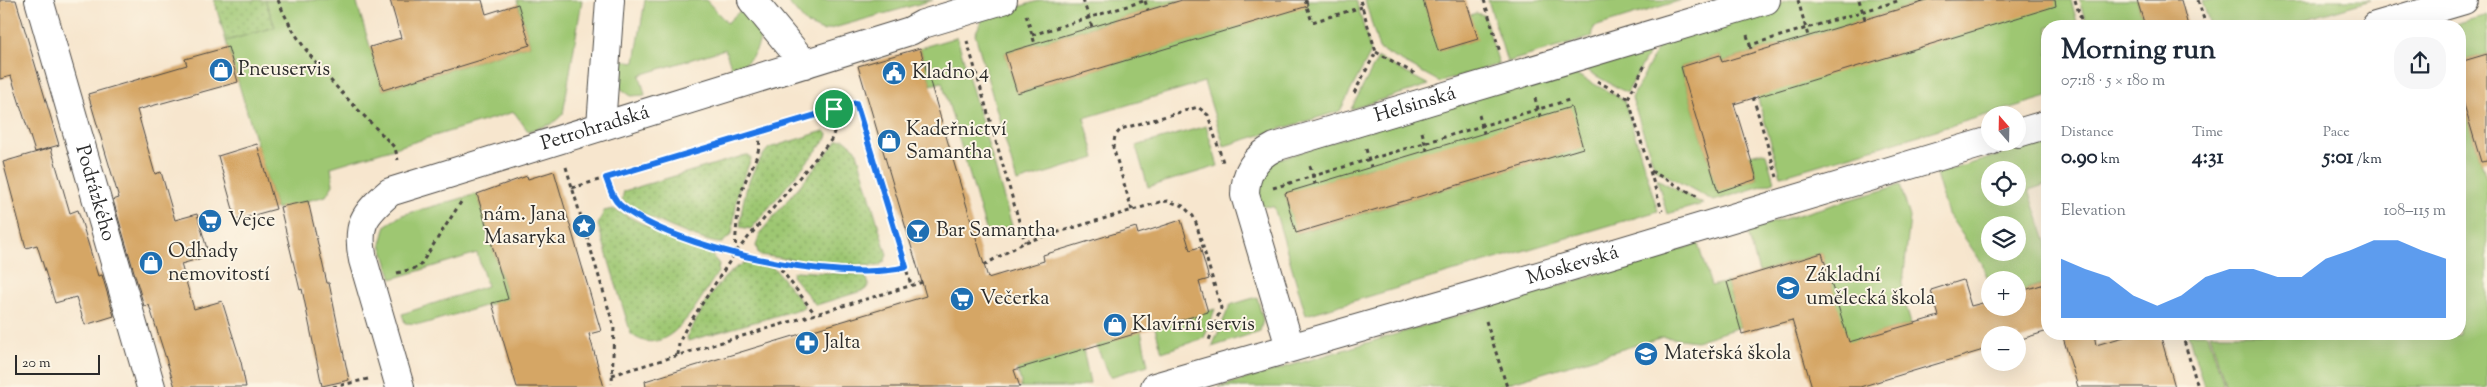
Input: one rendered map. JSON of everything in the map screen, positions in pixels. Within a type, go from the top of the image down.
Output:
[{"type":"street","name":"Podrázkého","points":[[39,0],[151,387]]},
{"type":"street","points":[[601,126],[610,0]]},
{"type":"street","points":[[752,0],[805,64]]},
{"type":"street","name":"Helsinská","points":[[1290,347],[1246,196],[1245,186],[1251,168],[1261,155],[1275,147],[1766,0]]},
{"type":"street","points":[[2396,20],[2464,0]]},
{"type":"street","name":"Petrohradská","points":[[398,380],[359,241],[361,225],[370,209],[390,192],[805,64],[959,13],[1014,4]]},
{"type":"street","points":[[2026,131],[2041,126]]},
{"type":"street","name":"Moskevská","points":[[1155,387],[1478,294],[1981,144]]},
{"type":"path","points":[[278,0],[296,34],[318,65],[395,148],[406,187]]},
{"type":"path","points":[[1084,0],[1092,27]]},
{"type":"path","points":[[1032,34],[1146,0],[1148,10]]},
{"type":"path","points":[[1305,0],[1312,22],[1362,7]]},
{"type":"path","points":[[1360,0],[1376,52],[1424,78]]},
{"type":"path","points":[[1484,0],[1502,58]]},
{"type":"path","points":[[1798,0],[1808,36]]},
{"type":"path","points":[[1859,0],[1865,19]]},
{"type":"path","points":[[1750,45],[1901,0]]},
{"type":"path","points":[[2075,0],[2081,20]]},
{"type":"path","points":[[2198,0],[2204,20]]},
{"type":"path","points":[[1014,4],[1032,34],[1035,44]]},
{"type":"path","points":[[1739,8],[1752,53]]},
{"type":"path","points":[[959,13],[1025,242]]},
{"type":"path","points":[[1350,100],[1376,52]]},
{"type":"path","points":[[1561,61],[1628,98],[1670,237]]},
{"type":"path","points":[[1753,97],[1779,185]]},
{"type":"path","points":[[1246,196],[1569,100]]},
{"type":"path","points":[[572,188],[856,103],[911,285]]},
{"type":"path","points":[[1132,210],[1113,147],[1115,136],[1125,127],[1194,107],[1202,109],[1208,115],[1225,171]]},
{"type":"path","points":[[678,355],[679,343],[685,330],[735,253],[831,140],[836,127],[834,109]]},
{"type":"path","points":[[735,253],[739,205],[746,177],[759,153],[761,144],[759,132]]},
{"type":"path","points":[[560,164],[566,168],[614,327],[612,384]]},
{"type":"path","points":[[1650,171],[1705,200]]},
{"type":"path","points":[[606,178],[615,200],[635,214],[678,235],[735,253],[806,267],[876,271],[906,267]]},
{"type":"path","points":[[393,274],[419,267],[466,195]]},
{"type":"path","points":[[984,265],[1025,242],[1132,210],[1168,201],[1182,206],[1193,216],[1221,308],[1208,342],[1201,345]]},
{"type":"path","points":[[775,262],[815,314]]},
{"type":"path","points":[[612,375],[923,282]]},
{"type":"path","points":[[1478,294],[1506,387]]},
{"type":"path","points":[[2184,340],[2198,387]]},
{"type":"path","points":[[333,387],[398,380]]},
{"type":"green space","points":[[214,0],[265,0],[275,27],[226,41]]},
{"type":"green space","points":[[265,0],[356,0],[383,90],[530,45],[517,0],[582,0],[563,114],[552,124],[528,131],[514,112],[331,167],[333,185],[326,196],[276,209],[226,41],[275,27]]},
{"type":"green space","points":[[645,0],[706,0],[727,23],[742,9],[753,20],[760,34],[754,54],[744,64],[732,69],[725,49],[640,75],[645,95],[631,96],[616,85],[614,59],[635,62]]},
{"type":"green space","points":[[786,0],[933,0],[823,31],[807,24]]},
{"type":"green space","points":[[1041,0],[1182,0],[1005,53],[1017,93],[1302,7],[1300,0],[1356,0],[1371,52],[1340,111],[1224,146],[1204,82],[1084,118],[1095,158],[1017,182],[975,34],[983,18]]},
{"type":"green space","points":[[1365,0],[1423,0],[1439,51],[1477,39],[1470,15],[1476,13],[1484,15],[1499,64],[1440,82],[1379,49]]},
{"type":"green space","points":[[1488,0],[1682,0],[1594,27],[1592,37],[1507,62]]},
{"type":"green space","points":[[1789,0],[1930,0],[1722,62],[1720,55],[1681,67],[1718,191],[1757,179],[1750,155],[1762,152],[1766,154],[1774,182],[1714,201],[1655,169],[1632,98],[1663,38]]},
{"type":"green space","points":[[2015,0],[2071,0],[2076,20],[2041,20],[2041,99],[2017,106],[1981,106],[1981,117],[1781,176],[1757,96]]},
{"type":"green space","points":[[2079,0],[2137,0],[2143,20],[2085,20]]},
{"type":"green space","points":[[2202,0],[2371,0],[2303,20],[2208,20]]},
{"type":"green space","points":[[2487,15],[2487,54],[2466,60],[2466,21]]},
{"type":"green space","points":[[957,37],[1012,226],[987,233],[942,82],[931,85],[920,48]]},
{"type":"green space","points":[[1656,40],[1627,93],[1575,64]]},
{"type":"green space","points":[[1378,58],[1429,85],[1351,109]]},
{"type":"green space","points":[[1564,68],[1624,100],[1658,211],[1306,315],[1274,207],[1255,205],[1263,164]],"holes":[[[1582,148],[1297,233],[1285,194],[1371,167]]]},
{"type":"green space","points":[[2466,111],[2487,181],[2487,387],[2226,387],[2212,340],[2466,340]]},
{"type":"green space","points":[[1206,126],[1218,166],[1148,187],[1136,146]]},
{"type":"green space","points":[[824,131],[828,134],[827,138],[751,229],[740,227],[748,185],[756,166],[769,148]]},
{"type":"green space","points":[[844,139],[856,149],[887,255],[884,262],[878,266],[816,263],[759,255],[756,246],[760,233],[838,140]]},
{"type":"green space","points":[[2041,143],[2041,186],[2029,190],[2041,226],[2041,285],[2026,290],[2026,271],[1985,271],[1982,263],[1948,214],[1936,174],[2013,151],[2026,151],[2026,147]]},
{"type":"green space","points":[[749,155],[751,159],[738,191],[732,234],[722,243],[701,239],[653,219],[622,199],[624,191]]},
{"type":"green space","points":[[1657,179],[1703,204],[1667,214]]},
{"type":"green space","points":[[1900,185],[1910,217],[1902,292],[1911,324],[1848,343],[1822,253],[1759,272],[1747,230]]},
{"type":"green space","points":[[477,194],[508,299],[423,324],[405,323],[402,314],[487,286],[477,253],[392,279],[381,244],[386,225],[402,215]]},
{"type":"green space","points":[[613,209],[657,231],[708,251],[719,264],[718,272],[693,311],[682,324],[658,341],[645,341],[631,334],[598,225],[604,211]]},
{"type":"green space","points":[[1698,244],[1711,286],[1727,282],[1740,327],[1696,341],[1663,337],[1495,387],[1219,387]]},
{"type":"green space","points":[[750,263],[774,268],[804,305],[803,308],[688,341],[687,336],[713,292],[731,272],[740,266]]},
{"type":"green space","points":[[793,272],[863,275],[869,285],[865,290],[816,305],[792,276]]},
{"type":"green space","points":[[1257,297],[1263,320],[1260,331],[1212,347],[1230,305]]},
{"type":"green space","points":[[1215,309],[1204,338],[1162,352],[1155,328]]},
{"type":"green space","points":[[1141,331],[1148,365],[1110,377],[1096,345]]},
{"type":"green space","points":[[2190,340],[2210,340],[2223,382],[2222,387],[2204,387]]},
{"type":"green space","points":[[1083,349],[1090,383],[1077,387],[1020,387],[1021,383],[1017,369]]},
{"type":"building","points":[[0,0],[16,0],[59,145],[35,152],[11,76],[0,79]]},
{"type":"building","points":[[390,0],[482,0],[486,14],[518,4],[530,45],[383,90],[370,47],[401,38]]},
{"type":"building","points":[[1182,0],[1307,0],[1308,6],[1017,93],[1005,53]]},
{"type":"building","points":[[1423,0],[1466,0],[1478,39],[1438,51]]},
{"type":"building","points":[[1930,0],[2055,0],[2056,6],[1734,104],[1757,179],[1718,192],[1681,67],[1720,55],[1722,62]]},
{"type":"building","points":[[2137,0],[2181,0],[2186,20],[2143,20]]},
{"type":"building","points":[[228,47],[238,82],[137,110],[155,174],[161,172],[175,220],[197,214],[209,256],[181,264],[194,309],[222,301],[241,362],[246,387],[175,387],[149,305],[144,306],[113,200],[119,198],[88,94],[187,65],[185,59]]},
{"type":"building","points":[[920,48],[988,278],[1044,261],[1043,255],[1136,227],[1138,234],[1181,220],[1190,250],[1200,247],[1209,279],[1199,282],[1208,312],[1014,370],[1020,387],[646,387],[645,381],[926,296],[858,66]]},
{"type":"building","points":[[2487,54],[2487,161],[2481,162],[2466,111],[2466,60]]},
{"type":"building","points":[[1571,107],[1583,148],[1296,233],[1285,193]]},
{"type":"building","points":[[257,144],[276,209],[236,220],[218,156]]},
{"type":"building","points":[[51,148],[70,213],[78,210],[98,276],[102,275],[114,316],[85,325],[76,297],[55,303],[37,245],[26,248],[3,162]]},
{"type":"building","points":[[554,171],[601,331],[589,334],[604,387],[517,387],[492,303],[508,299],[477,194],[527,176],[528,179]]},
{"type":"building","points":[[308,201],[327,283],[329,283],[349,380],[322,386],[302,289],[300,290],[280,207]]},
{"type":"building","points":[[1822,253],[1849,342],[1939,316],[1931,290],[1963,280],[1971,306],[1981,303],[1981,316],[2026,316],[2026,290],[2041,285],[2041,333],[2026,338],[2026,326],[1981,326],[1981,351],[1860,387],[1812,387],[1792,320],[1742,334],[1727,282]]},
{"type":"building","points":[[2064,340],[2095,340],[2096,345],[2113,340],[2162,340],[2175,387],[2078,387]]},
{"type":"place","name":"Pneuservis","points":[[221,70]]},
{"type":"place","name":"Kladno 4","points":[[894,73]]},
{"type":"place","name":"Kadeřnictví Samantha","points":[[889,141]]},
{"type":"place","name":"Vejce","points":[[210,221]]},
{"type":"place","name":"nám. Jana Masaryka","points":[[584,226]]},
{"type":"place","name":"Bar Samantha","points":[[918,231]]},
{"type":"place","name":"Odhady nemovitostí","points":[[151,263]]},
{"type":"place","name":"Základní umělecká škola","points":[[1788,288]]},
{"type":"place","name":"Večerka","points":[[962,299]]},
{"type":"place","name":"Klavírní servis","points":[[1115,325]]},
{"type":"place","name":"Jalta","points":[[807,343]]},
{"type":"place","name":"Mateřská škola","points":[[1646,354]]},
{"type":"route","points":[[856,103],[906,267],[892,271],[876,271],[792,266],[754,259],[710,246],[656,225],[620,205],[615,200],[606,178],[834,109],[856,103]]}]
